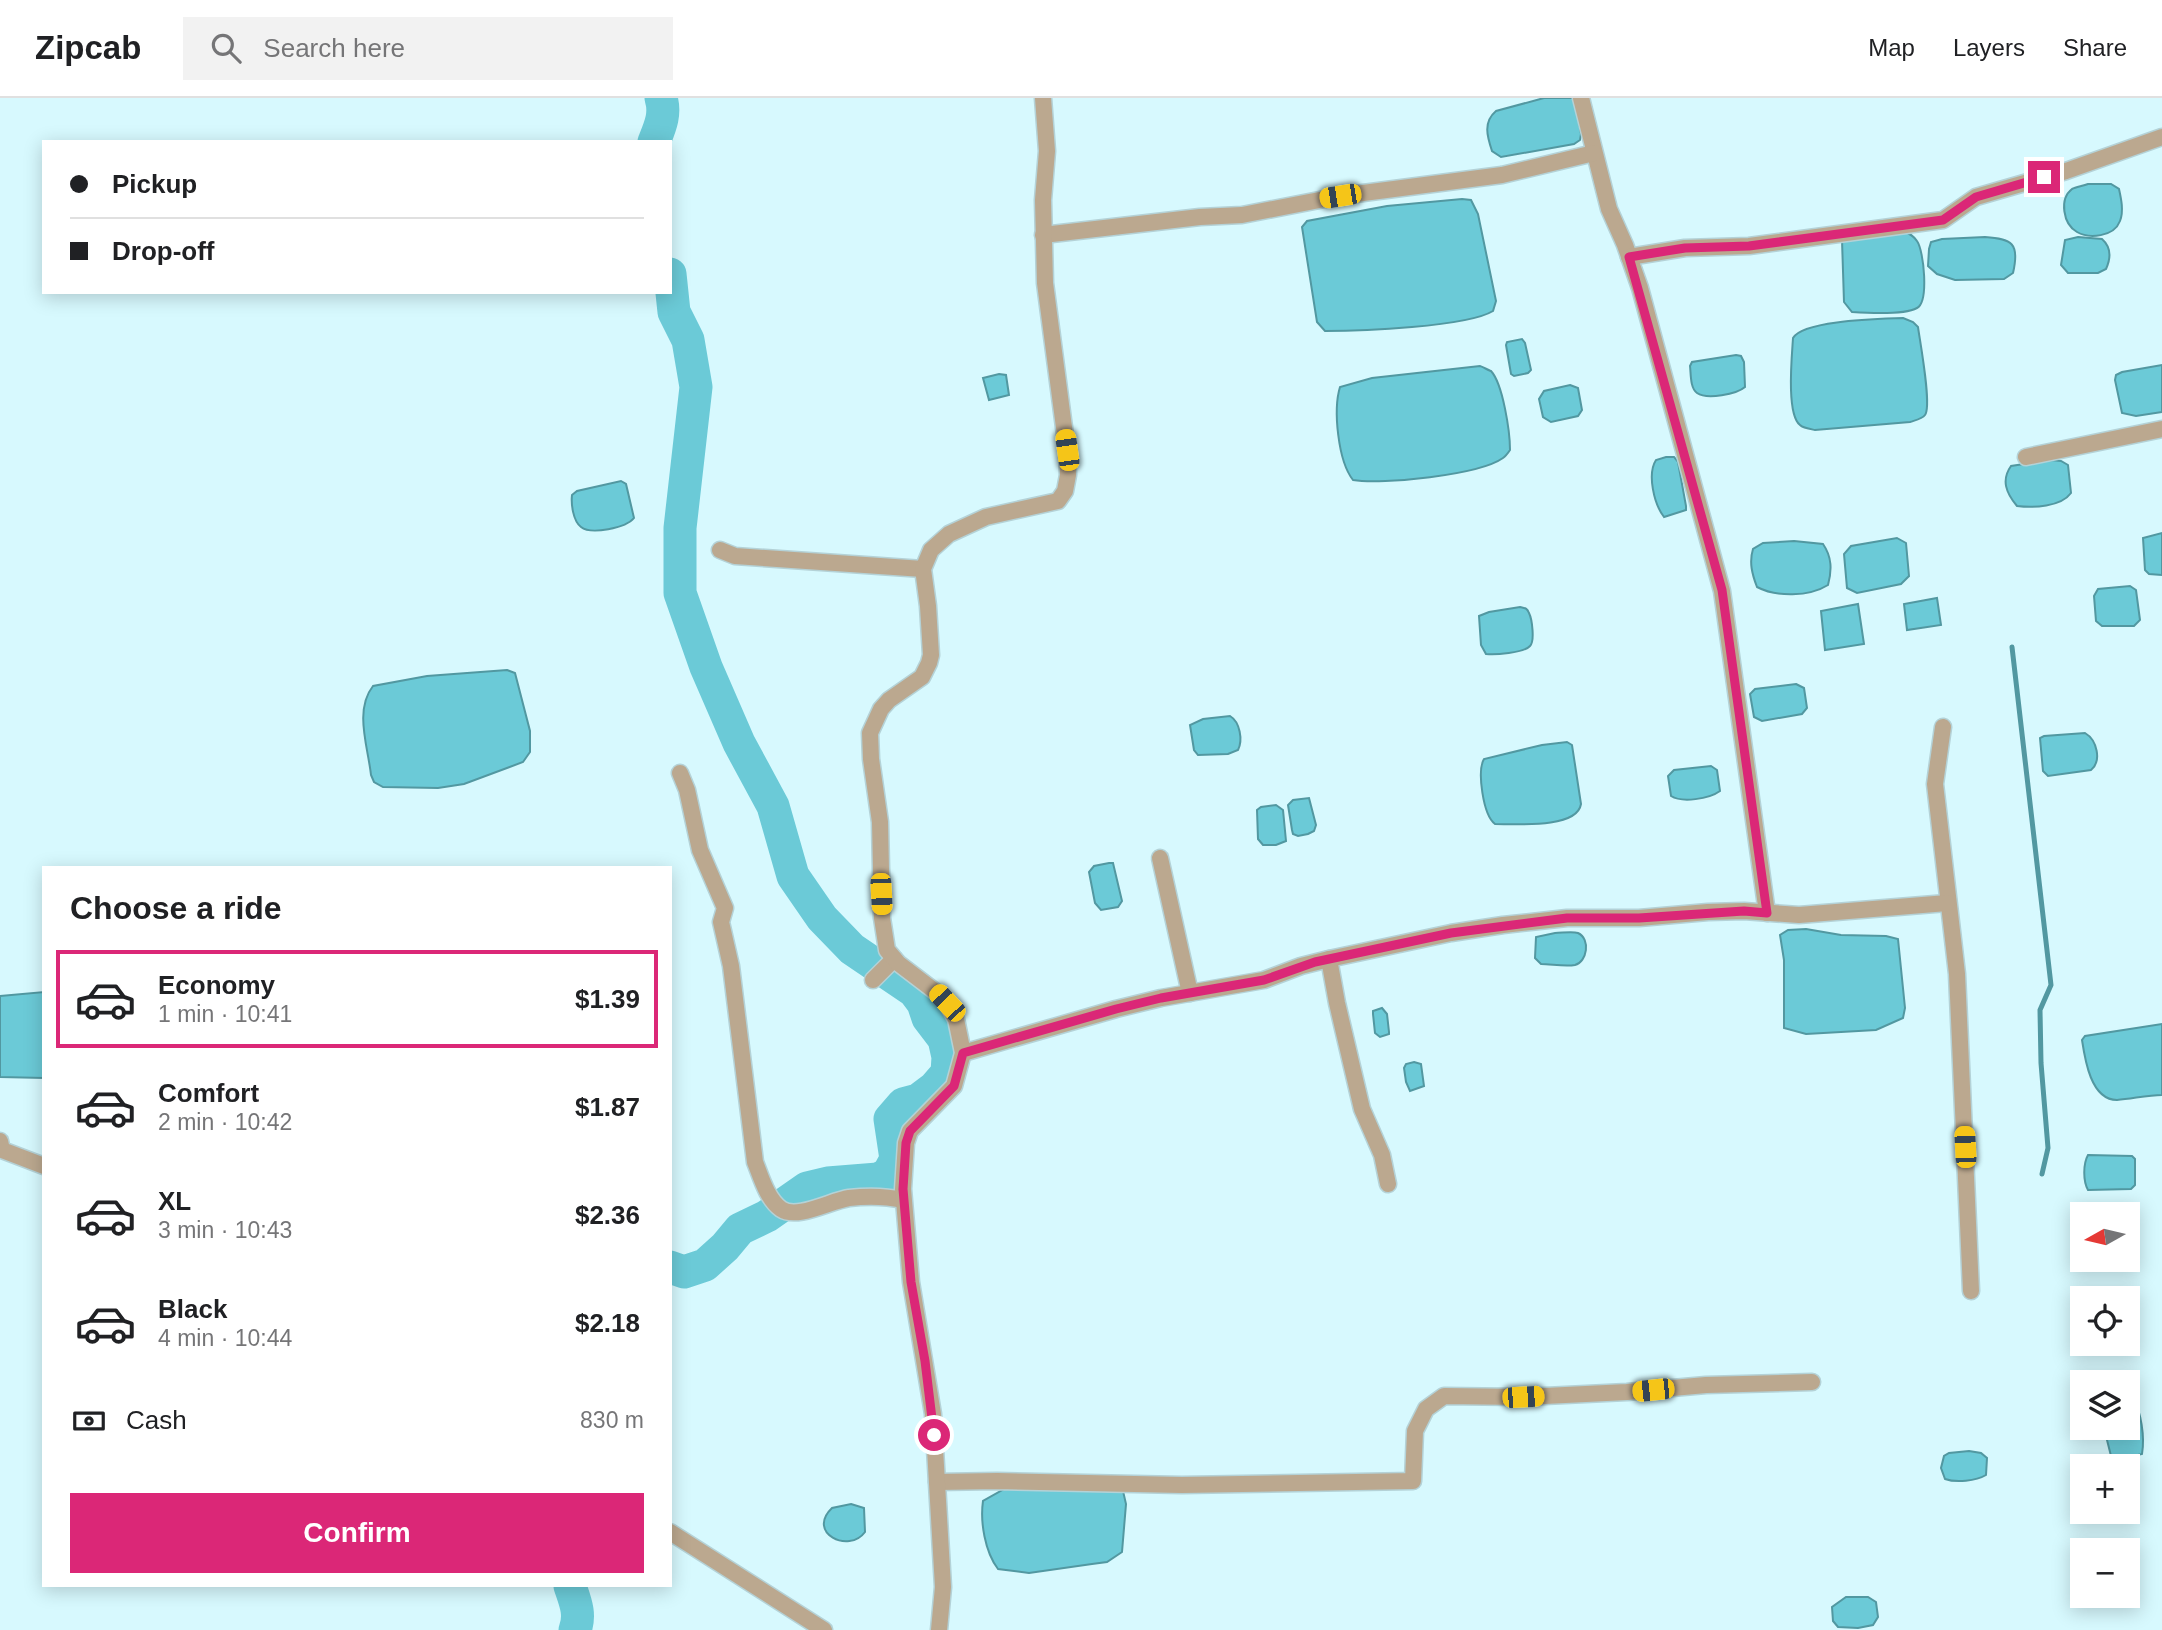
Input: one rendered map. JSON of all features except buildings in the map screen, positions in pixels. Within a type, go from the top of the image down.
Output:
[{"type":"street","points":[[939,1630],[943,1587],[933,1414],[911,1282],[903,1200],[906,1143],[910,1131],[954,1086],[963,1053],[956,1019],[947,1003],[892,961],[884,941],[880,822],[870,733],[881,709],[889,700],[922,677],[929,663],[929,606],[923,569],[931,550],[949,534],[999,514],[1052,504],[1058,501],[1065,491],[1068,475],[1067,450],[1045,283],[1043,180],[1047,151],[1043,98]]},
{"type":"street","points":[[1581,98],[1609,209],[1629,257],[1722,590],[1767,913]]},
{"type":"street","points":[[1629,257],[1685,248],[1749,246],[1943,220],[1976,197],[2066,171],[2162,137]]},
{"type":"street","points":[[1043,235],[1200,217],[1242,215],[1319,199],[1502,175],[1594,153]]},
{"type":"street","points":[[2026,457],[2162,429]]},
{"type":"street","points":[[720,550],[735,556],[923,569]]},
{"type":"street","points":[[1943,727],[1935,784],[1957,974],[1971,1291]]},
{"type":"street","points":[[680,773],[687,790],[700,850],[725,908],[721,922],[731,966],[755,1162],[764,1185],[778,1206],[793,1213],[847,1199],[870,1197],[903,1200]]},
{"type":"street","points":[[1160,858],[1191,993]]},
{"type":"street","points":[[963,1053],[1055,1025],[1161,998],[1264,980],[1329,959],[1451,933],[1516,923],[1567,918],[1639,918],[1744,911],[1799,915],[1947,903]]},
{"type":"street","points":[[1329,959],[1362,1110],[1382,1155],[1388,1184]]},
{"type":"street","points":[[873,979],[892,961]]},
{"type":"street","points":[[0,1141],[2,1150],[42,1165]]},
{"type":"street","points":[[937,1482],[1182,1485],[1413,1481],[1415,1431],[1426,1409],[1444,1396],[1523,1397],[1706,1385],[1812,1382]]},
{"type":"street","points":[[672,1533],[824,1630]]},
{"type":"water","points":[[1544,98],[1573,98],[1576,102],[1580,140],[1574,144],[1501,157],[1492,151],[1488,125],[1492,115],[1496,111]]},
{"type":"water","points":[[2088,184],[2111,184],[2119,189],[2122,205],[2120,221],[2112,230],[2101,235],[2077,232],[2068,223],[2064,211],[2068,193]]},
{"type":"water","points":[[1471,200],[1478,214],[1496,301],[1493,311],[1461,321],[1437,324],[1325,331],[1317,322],[1302,227],[1307,221],[1387,206]]},
{"type":"water","points":[[1904,231],[1916,239],[1922,255],[1924,287],[1921,304],[1903,312],[1852,312],[1844,302],[1842,240]]},
{"type":"water","points":[[1985,237],[2002,239],[2012,244],[2015,255],[2013,273],[2004,279],[1955,280],[1937,274],[1928,266],[1931,242]]},
{"type":"water","points":[[2078,237],[2102,239],[2105,242],[2109,253],[2106,269],[2098,273],[2068,273],[2061,265],[2065,240]]},
{"type":"water","points":[[1903,318],[1918,327],[1926,387],[1925,415],[1910,422],[1815,430],[1800,425],[1791,397],[1793,338],[1811,327],[1826,324]]},
{"type":"water","points":[[1522,339],[1531,370],[1514,376],[1511,374],[1506,345],[1507,342]]},
{"type":"water","points":[[1741,356],[1744,362],[1745,387],[1736,392],[1714,396],[1695,391],[1691,377],[1692,362]]},
{"type":"water","points":[[2162,365],[2162,412],[2136,416],[2122,413],[2116,375]]},
{"type":"water","points":[[1480,366],[1491,371],[1499,386],[1510,442],[1510,450],[1505,456],[1491,464],[1453,474],[1407,480],[1353,480],[1344,461],[1338,435],[1340,387],[1372,378]]},
{"type":"water","points":[[1006,375],[1009,395],[989,400],[983,378]]},
{"type":"water","points":[[1570,385],[1578,388],[1582,410],[1578,416],[1551,422],[1543,417],[1539,399],[1544,391]]},
{"type":"water","points":[[1674,457],[1678,462],[1686,510],[1664,517],[1655,497],[1652,473],[1656,460]]},
{"type":"water","points":[[2051,460],[2068,465],[2071,493],[2054,504],[2017,506],[2006,486],[2006,476],[2011,466]]},
{"type":"water","points":[[621,481],[626,484],[634,518],[624,525],[608,529],[592,530],[581,527],[574,517],[572,495],[577,491]]},
{"type":"water","points":[[2162,533],[2162,575],[2149,574],[2145,570],[2143,538]]},
{"type":"water","points":[[1897,538],[1906,543],[1909,576],[1901,584],[1857,593],[1847,588],[1844,554],[1851,546]]},
{"type":"water","points":[[1794,541],[1823,544],[1830,564],[1828,585],[1802,594],[1773,593],[1757,587],[1751,559],[1753,549],[1763,543]]},
{"type":"water","points":[[2130,586],[2136,590],[2140,620],[2134,626],[2102,626],[2096,621],[2094,596],[2098,589]]},
{"type":"water","points":[[1937,598],[1941,625],[1907,630],[1904,604]]},
{"type":"water","points":[[1858,604],[1864,644],[1825,650],[1821,611]]},
{"type":"water","points":[[1520,607],[1527,609],[1530,616],[1533,635],[1530,646],[1516,652],[1486,654],[1481,645],[1479,616]]},
{"type":"water","points":[[507,670],[515,673],[530,731],[530,752],[523,762],[464,784],[438,788],[383,787],[374,782],[363,717],[367,696],[373,686],[427,676]]},
{"type":"water","points":[[1796,684],[1804,688],[1807,708],[1802,714],[1762,721],[1754,717],[1750,694],[1755,689]]},
{"type":"water","points":[[1230,716],[1240,732],[1238,750],[1228,754],[1198,755],[1194,750],[1190,725],[1203,719]]},
{"type":"water","points":[[2085,733],[2093,740],[2097,751],[2091,770],[2048,776],[2043,771],[2040,738]]},
{"type":"water","points":[[1567,742],[1572,745],[1581,804],[1577,812],[1569,818],[1544,823],[1495,824],[1487,812],[1482,793],[1481,773],[1484,759]]},
{"type":"water","points":[[1711,766],[1717,770],[1720,791],[1696,799],[1671,796],[1668,776],[1674,770]]},
{"type":"water","points":[[1309,798],[1316,825],[1314,831],[1298,836],[1293,834],[1288,805],[1293,800]]},
{"type":"water","points":[[1276,805],[1283,810],[1286,841],[1276,845],[1263,845],[1258,839],[1257,810]]},
{"type":"water","points":[[1113,863],[1122,901],[1118,907],[1101,910],[1095,903],[1089,872],[1094,866]]},
{"type":"water","points":[[1806,929],[1841,935],[1886,936],[1898,939],[1905,1008],[1903,1018],[1876,1030],[1806,1034],[1784,1028],[1784,960],[1780,935],[1788,930]]},
{"type":"water","points":[[1576,932],[1582,936],[1586,950],[1579,963],[1567,966],[1541,964],[1535,958],[1536,937]]},
{"type":"water","points":[[42,992],[42,1078],[0,1077],[0,996]]},
{"type":"water","points":[[1382,1008],[1387,1014],[1389,1034],[1380,1037],[1375,1033],[1373,1011]]},
{"type":"water","points":[[2162,1024],[2162,1095],[2117,1100],[2101,1093],[2088,1068],[2082,1040],[2085,1036]]},
{"type":"water","points":[[1406,1064],[1421,1064],[1424,1086],[1410,1091],[1404,1068]]},
{"type":"water","points":[[2088,1155],[2132,1156],[2135,1159],[2135,1185],[2131,1189],[2088,1190],[2084,1172]]},
{"type":"water","points":[[2140,1417],[2143,1432],[2142,1454],[2110,1454],[2107,1440],[2140,1440]]},
{"type":"water","points":[[1969,1451],[1981,1453],[1987,1458],[1986,1475],[1966,1481],[1945,1479],[1941,1468],[1944,1456]]},
{"type":"water","points":[[1006,1488],[1123,1491],[1126,1504],[1122,1552],[1107,1562],[1029,1573],[998,1569],[984,1536],[983,1501]]},
{"type":"water","points":[[851,1504],[864,1508],[865,1532],[849,1541],[833,1538],[824,1525],[825,1517],[832,1508]]},
{"type":"water","points":[[1846,1597],[1868,1597],[1876,1602],[1878,1617],[1873,1625],[1858,1628],[1838,1627],[1833,1621],[1832,1607]]},
{"type":"waterway","points":[[655,140],[663,115],[661,98]]},
{"type":"waterway","points":[[672,293],[674,312],[688,340],[696,387],[680,528],[680,593],[706,667],[739,743],[773,806],[793,876],[822,918],[852,949],[914,991],[923,1003],[928,1018],[944,1039],[948,1057],[947,1073],[934,1088],[918,1100],[903,1104],[890,1119],[896,1159],[888,1174],[878,1179],[828,1183],[807,1188],[767,1216],[740,1229],[705,1265],[684,1272],[672,1268]]},
{"type":"waterway","points":[[2012,647],[2051,985],[2040,1010],[2048,1148],[2042,1174]]},
{"type":"waterway","points":[[570,1587],[577,1613],[575,1630]]},
{"type":"route","points":[[934,1435],[907,1249],[903,1203],[906,1143],[910,1131],[954,1086],[963,1053],[1116,1009],[1161,998],[1264,980],[1315,962],[1451,933],[1567,918],[1639,918],[1744,911],[1767,913],[1722,590],[1640,288],[1629,257],[1685,248],[1749,246],[1943,220],[1976,197],[2044,177]]}]
